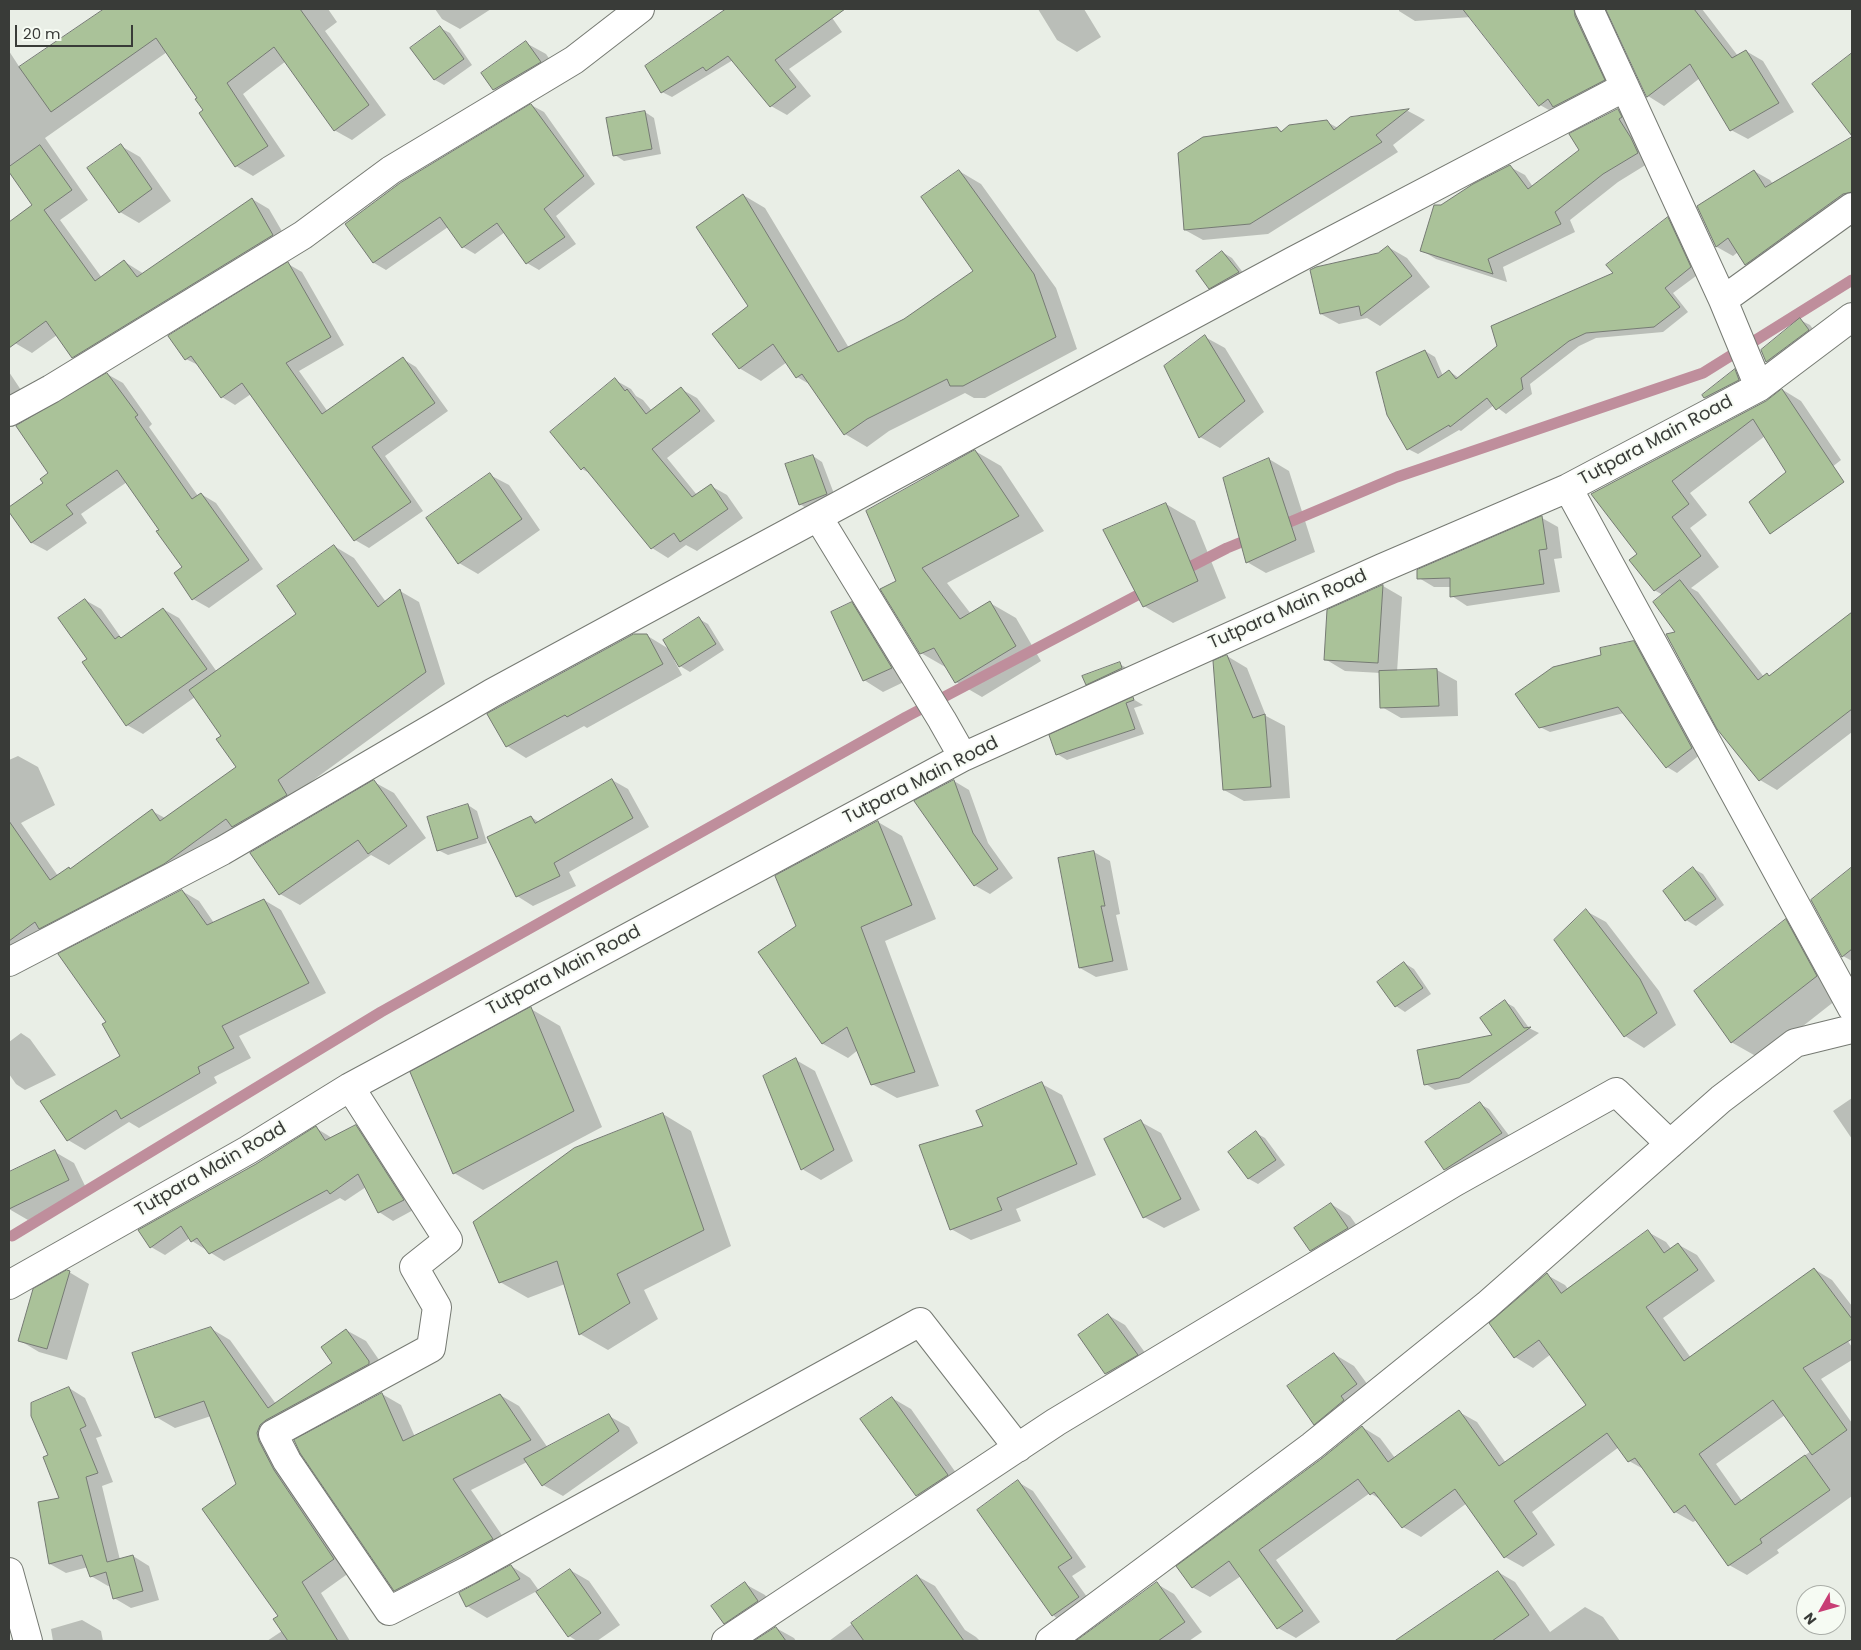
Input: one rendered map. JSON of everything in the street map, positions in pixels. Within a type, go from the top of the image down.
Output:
[{"type":"street","points":[[9,412],[51,389],[303,235],[391,170],[574,60],[640,9]]},
{"type":"street","points":[[1589,9],[1723,300],[1759,386]]},
{"type":"street","points":[[9,962],[222,851],[492,693],[1285,266],[1625,87]]},
{"type":"street","points":[[1723,300],[1852,207]]},
{"type":"street","name":"Tutpara Main Road","points":[[9,1285],[248,1150],[350,1088],[963,757],[1374,572],[1568,488],[1759,386],[1852,317]]},
{"type":"street","points":[[1568,488],[1852,1008]]},
{"type":"street","points":[[818,517],[963,757]]},
{"type":"street","points":[[1050,1641],[1312,1446],[1472,1318],[1721,1099],[1795,1043],[1852,1029]]},
{"type":"street","points":[[350,1088],[448,1240],[414,1267],[437,1306],[430,1348],[273,1434],[286,1461],[388,1611],[477,1566],[920,1322],[1018,1448]]},
{"type":"street","points":[[726,1641],[1065,1417],[1454,1182],[1616,1092],[1670,1144]]},
{"type":"street","points":[[9,1572],[28,1641]]},
{"type":"building","points":[[104,9],[300,9],[369,105],[334,131],[274,47],[227,83],[268,146],[235,167],[199,113],[203,110],[195,99],[197,98],[156,38],[51,112],[19,67]]},
{"type":"building","points":[[726,9],[845,9],[775,60],[796,87],[770,107],[728,56],[706,71],[703,67],[661,93],[645,66]]},
{"type":"building","points":[[1463,9],[1574,9],[1575,16],[1605,80],[1553,107],[1548,99],[1539,106]]},
{"type":"building","points":[[1606,9],[1694,9],[1732,58],[1746,50],[1779,103],[1730,131],[1690,64],[1647,97]]},
{"type":"building","points":[[440,26],[464,59],[434,80],[410,48]]},
{"type":"building","points":[[526,41],[541,62],[493,90],[481,73]]},
{"type":"building","points":[[1852,53],[1852,136],[1812,84]]},
{"type":"building","points":[[531,104],[584,176],[544,209],[565,237],[526,264],[497,223],[462,248],[440,217],[373,263],[345,224],[400,183]]},
{"type":"building","points":[[1409,109],[1376,135],[1382,142],[1250,224],[1184,230],[1178,153],[1203,137],[1277,127],[1281,132],[1289,125],[1327,120],[1334,130],[1350,117]]},
{"type":"building","points":[[1618,109],[1622,117],[1619,119],[1638,153],[1603,174],[1555,212],[1561,224],[1488,259],[1493,274],[1420,251],[1434,205],[1441,205],[1473,184],[1510,165],[1528,189],[1579,150],[1569,134]]},
{"type":"building","points":[[645,111],[652,149],[613,156],[606,118]]},
{"type":"building","points":[[1852,137],[1852,192],[1843,194],[1745,265],[1728,238],[1716,247],[1697,206],[1754,170],[1765,187]]},
{"type":"building","points":[[121,144],[152,189],[119,213],[87,168]]},
{"type":"building","points":[[40,145],[72,190],[44,210],[95,281],[124,260],[137,277],[252,198],[273,235],[72,358],[46,321],[9,348],[9,222],[32,205],[9,172],[9,167]]},
{"type":"building","points":[[959,170],[1034,274],[1056,337],[963,386],[950,386],[947,379],[867,419],[844,435],[802,374],[796,378],[773,344],[739,369],[712,334],[748,306],[696,227],[743,194],[838,352],[904,319],[973,271],[921,197]]},
{"type":"building","points":[[1668,217],[1691,267],[1665,288],[1680,307],[1654,327],[1586,333],[1569,341],[1521,378],[1523,389],[1496,410],[1487,398],[1450,427],[1449,425],[1407,450],[1387,415],[1376,372],[1425,350],[1438,378],[1449,370],[1456,379],[1497,346],[1491,326],[1613,273],[1606,265]]},
{"type":"building","points":[[1388,246],[1412,276],[1361,316],[1359,306],[1320,314],[1310,270],[1378,253]]},
{"type":"building","points":[[1222,251],[1239,272],[1209,289],[1196,271]]},
{"type":"building","points":[[288,262],[331,337],[286,363],[322,414],[403,357],[435,403],[372,447],[411,502],[354,541],[242,383],[221,398],[191,356],[185,360],[168,336]]},
{"type":"building","points":[[1800,318],[1809,330],[1766,362],[1761,350]]},
{"type":"building","points":[[1205,335],[1245,401],[1199,438],[1164,366]]},
{"type":"building","points":[[1735,369],[1739,380],[1704,398],[1702,395]]},
{"type":"building","points":[[107,373],[138,415],[135,417],[192,499],[201,493],[249,560],[192,600],[174,573],[182,567],[156,531],[159,530],[117,470],[66,505],[73,514],[31,543],[9,512],[9,507],[43,483],[40,479],[48,473],[16,426]]},
{"type":"building","points":[[615,378],[625,391],[627,389],[646,414],[681,387],[700,411],[652,449],[692,497],[711,484],[728,509],[680,542],[674,533],[651,549],[584,467],[581,470],[550,432]]},
{"type":"building","points":[[1782,389],[1844,482],[1770,534],[1749,502],[1786,472],[1753,419],[1672,481],[1689,504],[1672,517],[1701,556],[1654,591],[1629,560],[1637,554],[1591,494],[1766,401]]},
{"type":"building","points":[[975,450],[1019,516],[922,568],[960,619],[990,601],[1016,646],[955,683],[934,648],[920,654],[880,589],[896,581],[866,511]]},
{"type":"building","points":[[813,455],[827,494],[799,505],[785,464]]},
{"type":"building","points":[[1269,458],[1296,540],[1246,563],[1223,478]]},
{"type":"building","points":[[490,473],[522,519],[458,564],[426,518]]},
{"type":"building","points":[[1166,503],[1198,581],[1143,607],[1103,530]]},
{"type":"building","points":[[1542,516],[1547,549],[1539,550],[1544,584],[1450,597],[1450,578],[1417,579],[1417,570]]},
{"type":"building","points":[[334,545],[378,607],[400,589],[426,672],[278,780],[287,795],[232,827],[226,819],[164,864],[39,929],[35,922],[9,941],[9,821],[50,880],[69,867],[70,869],[152,809],[160,821],[236,767],[216,739],[221,736],[189,690],[296,614],[277,586]]},
{"type":"building","points":[[1680,580],[1758,680],[1767,673],[1769,676],[1852,612],[1852,709],[1759,781],[1717,729],[1666,634],[1675,632],[1653,602]]},
{"type":"building","points":[[1383,585],[1378,663],[1324,660],[1327,610]]},
{"type":"building","points":[[85,599],[115,639],[119,636],[121,638],[163,608],[207,669],[126,726],[82,662],[87,659],[58,618]]},
{"type":"building","points":[[852,602],[892,668],[863,681],[831,612]]},
{"type":"building","points":[[699,617],[716,644],[679,667],[663,640]]},
{"type":"building","points":[[634,634],[647,634],[663,664],[567,717],[565,715],[506,747],[487,714]]},
{"type":"building","points":[[1634,641],[1692,748],[1666,768],[1618,707],[1539,728],[1515,694],[1553,667],[1601,655],[1600,648]]},
{"type":"building","points":[[1227,655],[1253,718],[1265,714],[1271,787],[1223,790],[1213,661]]},
{"type":"building","points":[[1120,662],[1122,668],[1086,685],[1082,676]]},
{"type":"building","points":[[1437,669],[1439,706],[1380,708],[1379,671]]},
{"type":"building","points":[[1133,697],[1134,700],[1126,703],[1135,729],[1056,755],[1049,735]]},
{"type":"building","points":[[612,779],[633,818],[554,863],[560,876],[516,897],[487,837],[531,816],[535,823]]},
{"type":"building","points":[[374,780],[407,826],[368,854],[358,840],[279,895],[250,853]]},
{"type":"building","points":[[954,780],[973,833],[998,869],[974,886],[914,801]]},
{"type":"building","points":[[468,804],[478,838],[437,851],[427,817]]},
{"type":"building","points":[[878,821],[912,905],[861,927],[915,1072],[871,1085],[847,1027],[822,1044],[758,952],[796,926],[775,876]]},
{"type":"building","points":[[1094,851],[1105,906],[1101,906],[1113,961],[1079,968],[1058,858]]},
{"type":"building","points":[[1693,867],[1716,899],[1685,921],[1663,891]]},
{"type":"building","points":[[1852,867],[1852,949],[1842,957],[1811,900]]},
{"type":"building","points":[[182,890],[207,925],[264,899],[309,983],[222,1026],[234,1048],[198,1067],[200,1073],[121,1119],[116,1110],[67,1141],[40,1101],[120,1056],[102,1024],[106,1022],[58,954]]},
{"type":"building","points":[[1586,909],[1640,979],[1657,1013],[1624,1037],[1554,940]]},
{"type":"building","points":[[1786,919],[1817,976],[1731,1043],[1694,991]]},
{"type":"building","points":[[1404,962],[1423,988],[1395,1007],[1377,982]]},
{"type":"building","points":[[1505,1000],[1524,1028],[1531,1027],[1459,1078],[1424,1085],[1417,1050],[1492,1035],[1480,1018]]},
{"type":"building","points":[[531,1007],[574,1111],[453,1174],[410,1072]]},
{"type":"building","points":[[796,1058],[834,1150],[801,1170],[763,1076]]},
{"type":"building","points":[[1042,1082],[1077,1164],[997,1198],[1002,1210],[950,1230],[919,1145],[983,1126],[976,1111]]},
{"type":"building","points":[[1480,1102],[1502,1133],[1444,1170],[1425,1142]]},
{"type":"building","points":[[663,1113],[704,1230],[617,1274],[630,1303],[579,1335],[557,1261],[499,1283],[473,1222],[574,1148]]},
{"type":"building","points":[[1141,1120],[1181,1199],[1143,1218],[1104,1139]]},
{"type":"building","points":[[356,1125],[404,1200],[378,1213],[358,1174],[330,1194],[327,1190],[209,1254],[197,1238],[191,1242],[181,1226],[150,1248],[138,1230],[256,1164],[316,1126],[325,1140]]},
{"type":"building","points":[[1256,1131],[1276,1160],[1248,1179],[1228,1152]]},
{"type":"building","points":[[55,1150],[69,1180],[9,1209],[9,1172]]},
{"type":"building","points":[[1331,1203],[1348,1228],[1310,1251],[1294,1228]]},
{"type":"building","points":[[1648,1230],[1664,1253],[1678,1243],[1698,1270],[1646,1307],[1684,1361],[1814,1268],[1852,1319],[1852,1339],[1803,1368],[1847,1430],[1812,1455],[1773,1400],[1699,1454],[1735,1505],[1805,1455],[1830,1490],[1760,1539],[1762,1543],[1728,1566],[1685,1505],[1674,1513],[1635,1458],[1628,1462],[1607,1433],[1514,1501],[1537,1534],[1504,1558],[1455,1489],[1402,1528],[1374,1492],[1370,1495],[1358,1479],[1259,1550],[1303,1611],[1277,1629],[1229,1561],[1192,1588],[1176,1566],[1321,1459],[1362,1426],[1388,1462],[1459,1410],[1499,1466],[1586,1405],[1539,1340],[1514,1358],[1489,1323],[1547,1273],[1561,1293]]},
{"type":"building","points":[[67,1270],[70,1271],[47,1349],[18,1341],[33,1289]]},
{"type":"building","points":[[1108,1314],[1138,1355],[1105,1374],[1078,1335]]},
{"type":"building","points":[[211,1327],[268,1408],[332,1363],[321,1347],[346,1329],[369,1361],[369,1364],[266,1420],[260,1425],[257,1433],[259,1441],[274,1470],[334,1559],[302,1582],[338,1641],[288,1641],[273,1619],[278,1616],[202,1509],[236,1484],[204,1401],[155,1418],[132,1353]]},
{"type":"building","points":[[1334,1353],[1357,1384],[1341,1396],[1344,1400],[1314,1425],[1287,1386]]},
{"type":"building","points":[[69,1387],[86,1426],[80,1429],[98,1473],[86,1477],[107,1562],[133,1555],[143,1591],[113,1599],[106,1572],[90,1577],[82,1555],[49,1564],[38,1502],[59,1498],[43,1457],[48,1455],[31,1416],[31,1403]]},
{"type":"building","points":[[382,1393],[403,1441],[500,1394],[531,1440],[453,1479],[493,1539],[394,1591],[300,1453],[294,1440]]},
{"type":"building","points":[[892,1397],[948,1475],[916,1496],[860,1419]]},
{"type":"building","points":[[609,1414],[619,1431],[542,1486],[524,1459]]},
{"type":"building","points":[[1018,1480],[1072,1558],[1058,1567],[1079,1597],[1052,1616],[977,1510]]},
{"type":"building","points":[[511,1565],[520,1579],[466,1607],[459,1593]]},
{"type":"building","points":[[570,1569],[601,1613],[568,1637],[536,1592]]},
{"type":"building","points":[[1498,1571],[1529,1615],[1492,1641],[1395,1641]]},
{"type":"building","points":[[917,1575],[964,1641],[864,1641],[851,1623]]},
{"type":"building","points":[[745,1582],[758,1601],[724,1624],[711,1606]]},
{"type":"building","points":[[1157,1582],[1185,1622],[1158,1641],[1076,1641]]},
{"type":"building","points":[[776,1627],[786,1641],[754,1641]]},
{"type":"waterway","points":[[1278,527],[1397,477],[1703,373],[1852,280]]},
{"type":"waterway","points":[[1178,573],[1227,548],[1254,537]]},
{"type":"waterway","points":[[12,1236],[381,1012],[906,717],[1151,588]]}]
